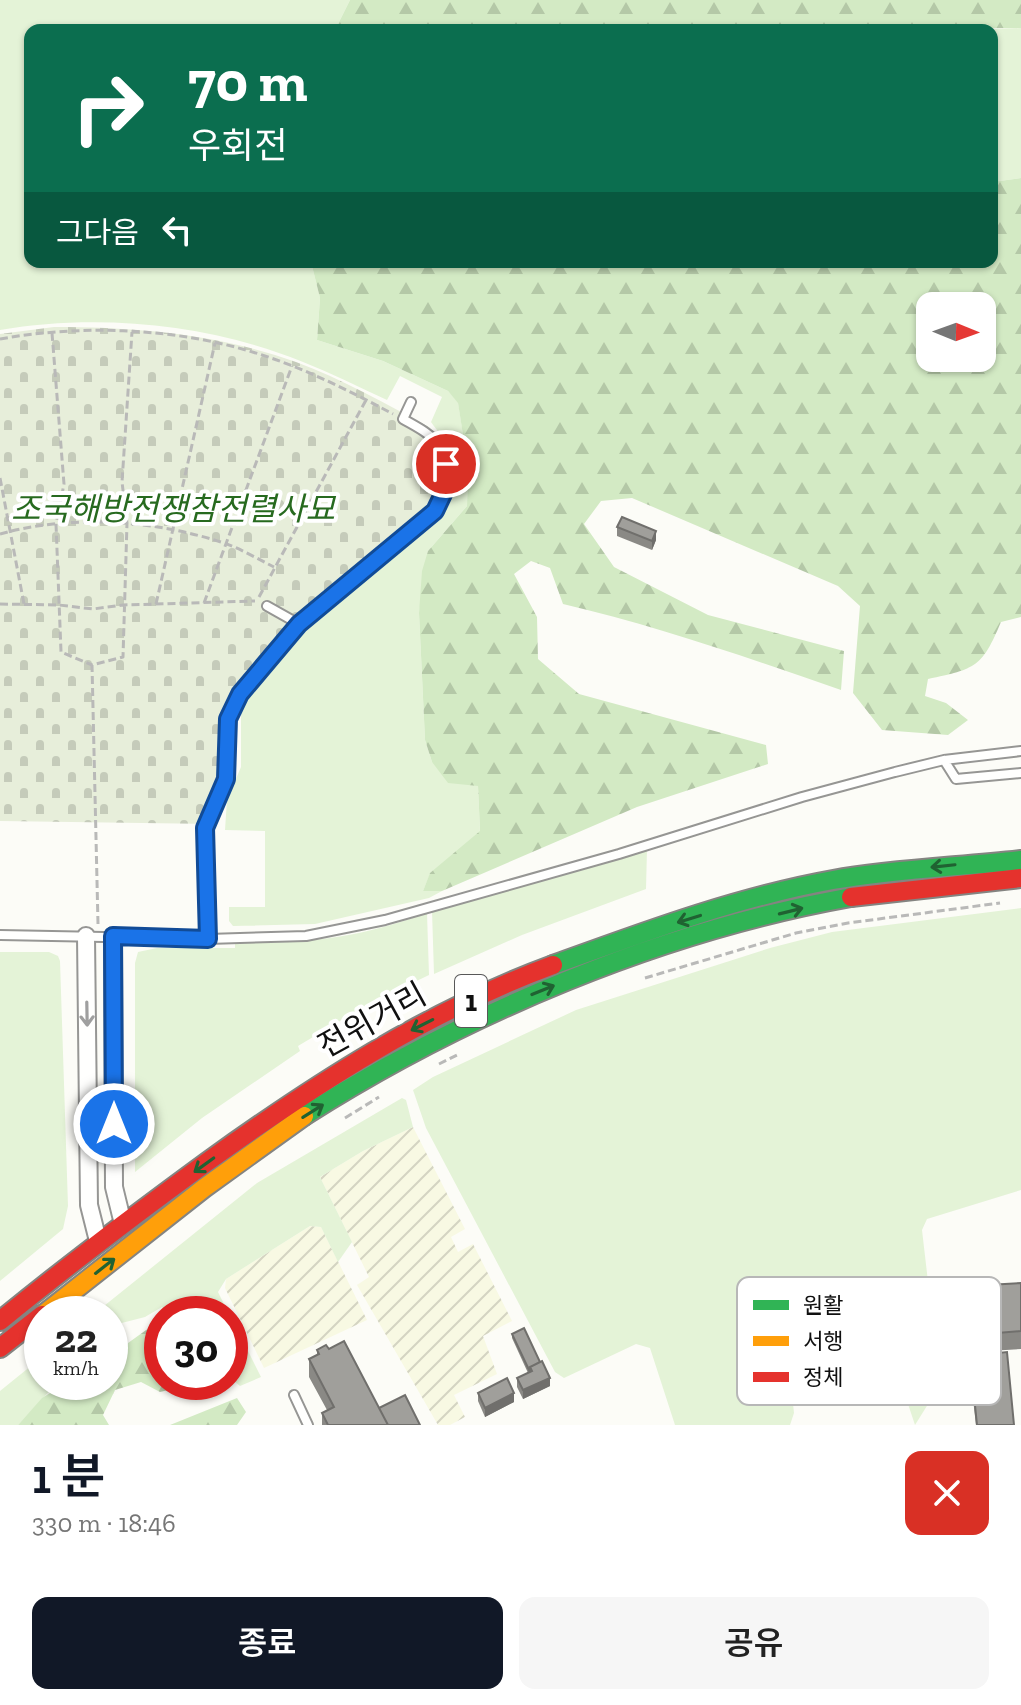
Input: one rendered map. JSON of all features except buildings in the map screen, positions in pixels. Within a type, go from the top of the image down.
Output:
[{"type":"main road","name":"전위거리","points":[[0,1321],[98,1241],[290,1102],[386,1044],[537,971],[639,934],[745,902],[833,880],[1021,860]]},
{"type":"main road","name":"전위거리","points":[[67,1296],[186,1201],[304,1116],[406,1055],[542,989],[717,930],[836,900],[1021,878]]},
{"type":"main road","name":"전위거리","points":[[0,1348],[24,1330]]},
{"type":"street","points":[[99,936],[114,1187],[123,1224]]},
{"type":"street","points":[[98,1241],[89,1205],[99,936]]},
{"type":"lane","points":[[208,939],[205,828],[226,779],[228,719],[240,694],[299,624],[430,516],[440,503],[447,477],[444,454],[427,433],[403,419],[411,402]]},
{"type":"lane","points":[[267,606],[299,624]]},
{"type":"lane","points":[[0,935],[208,939],[306,936],[385,920],[619,854],[802,797],[944,760],[1021,751]]},
{"type":"lane","points":[[944,760],[956,779],[1021,773]]},
{"type":"lane","points":[[294,1395],[308,1425]]},
{"type":"path","points":[[52,333],[64,484],[56,524],[61,652],[92,665],[123,657],[127,523],[122,482],[132,332]]},
{"type":"path","points":[[0,339],[52,333],[132,332],[173,335],[215,343],[292,366],[403,419]]},
{"type":"path","points":[[156,604],[215,343]]},
{"type":"path","points":[[204,603],[292,366]]},
{"type":"path","points":[[0,604],[93,609],[123,605],[256,601],[366,400]]},
{"type":"path","points":[[0,478],[24,604]]},
{"type":"path","points":[[0,534],[56,524],[127,523],[174,530],[227,544],[274,567]]},
{"type":"path","points":[[92,665],[99,936]]},
{"type":"path","points":[[644,978],[796,933],[848,923],[1005,903]]},
{"type":"path","points":[[440,1064],[467,1050]]},
{"type":"path","points":[[344,1118],[386,1093]]},
{"type":"green space","points":[[0,0],[350,0],[338,24],[24,24],[24,268],[312,268],[320,298],[317,340],[383,361],[448,391],[458,402],[468,467],[467,506],[428,551],[419,613],[425,740],[432,762],[478,785],[480,832],[430,874],[423,891],[442,891],[429,898],[315,924],[233,926],[229,921],[229,907],[265,907],[265,831],[225,830],[227,800],[241,767],[241,710],[246,697],[302,628],[431,527],[450,501],[457,480],[455,459],[431,422],[442,397],[400,376],[387,400],[314,366],[267,349],[154,325],[76,322],[0,330]]},
{"type":"green space","points":[[350,0],[1021,0],[1021,28],[998,28],[998,24],[338,24]]},
{"type":"green space","points":[[1021,28],[1021,178],[998,181],[998,29]]},
{"type":"green space","points":[[1021,178],[1021,617],[1001,622],[988,648],[975,664],[928,679],[925,696],[946,703],[968,720],[948,735],[882,730],[853,693],[860,606],[838,586],[632,498],[601,501],[584,524],[614,567],[708,615],[844,651],[841,690],[668,632],[563,604],[550,568],[531,561],[514,574],[537,617],[538,659],[579,694],[766,745],[768,764],[637,807],[442,891],[423,891],[430,873],[480,831],[478,786],[448,783],[432,762],[425,740],[419,613],[422,571],[428,551],[467,506],[468,467],[458,403],[448,391],[383,361],[317,340],[320,298],[312,268],[998,268],[998,181]]},
{"type":"green space","name":"조국해방전쟁참전렬사묘","points":[[54,327],[177,334],[267,352],[347,384],[429,427],[450,458],[450,491],[439,515],[301,626],[242,694],[232,719],[231,781],[213,824],[0,821],[0,334]]},
{"type":"green space","points":[[647,849],[646,889],[522,935],[434,974],[432,911]]},
{"type":"green space","points":[[1021,908],[1021,1190],[927,1219],[922,1230],[927,1277],[737,1277],[737,1405],[793,1405],[790,1425],[675,1425],[650,1348],[636,1344],[564,1378],[555,1372],[426,1128],[413,1090],[433,1077],[576,1010],[770,948],[832,932]]},
{"type":"green space","points":[[427,913],[429,975],[365,1006],[298,1046],[300,1051],[202,1118],[135,1172],[135,963],[138,952],[157,948],[235,948],[235,943],[332,938],[377,929]]},
{"type":"green space","points":[[0,952],[49,952],[58,956],[60,961],[68,1206],[63,1229],[0,1281]]},
{"type":"green space","points":[[402,1098],[406,1100],[413,1127],[363,1151],[320,1177],[352,1242],[338,1262],[321,1227],[310,1226],[226,1279],[218,1292],[220,1296],[144,1296],[144,1317],[128,1321],[128,1296],[116,1296],[257,1183]]},
{"type":"green space","points":[[413,1127],[465,1229],[451,1237],[458,1252],[473,1244],[512,1321],[483,1336],[497,1374],[454,1395],[465,1417],[450,1425],[438,1425],[357,1285],[369,1277],[320,1177],[363,1151]]},
{"type":"green space","points":[[310,1226],[321,1227],[367,1320],[264,1368],[248,1335],[248,1296],[229,1296],[225,1288],[226,1279]]},
{"type":"green space","points":[[144,1332],[144,1384],[128,1386],[128,1343]]},
{"type":"green space","points":[[248,1351],[261,1377],[248,1383]]},
{"type":"green space","points":[[24,1372],[24,1400],[41,1400],[18,1425],[0,1425],[0,1391]]},
{"type":"green space","points":[[40,1400],[110,1400],[103,1415],[109,1425],[18,1425]]},
{"type":"green space","points":[[232,1400],[238,1400],[246,1412],[237,1425],[170,1425]]},
{"type":"green space","points":[[908,1405],[928,1405],[915,1425]]},
{"type":"traffic: fast","points":[[553,965],[692,916],[797,887],[879,873],[1021,860]]},
{"type":"traffic: fast","points":[[304,1116],[431,1043],[567,981],[708,931],[851,897]]},
{"type":"traffic: slow","points":[[67,1296],[204,1188],[304,1116]]},
{"type":"traffic: jam","points":[[851,897],[1021,878]]},
{"type":"traffic: jam","points":[[0,1321],[180,1182],[331,1078],[461,1004],[553,965]]},
{"type":"traffic: jam","points":[[0,1348],[24,1329]]},
{"type":"route","points":[[114,1124],[113,936],[208,939],[205,828],[226,779],[228,719],[232,708],[240,694],[299,624],[435,511],[444,492],[446,464]]}]
